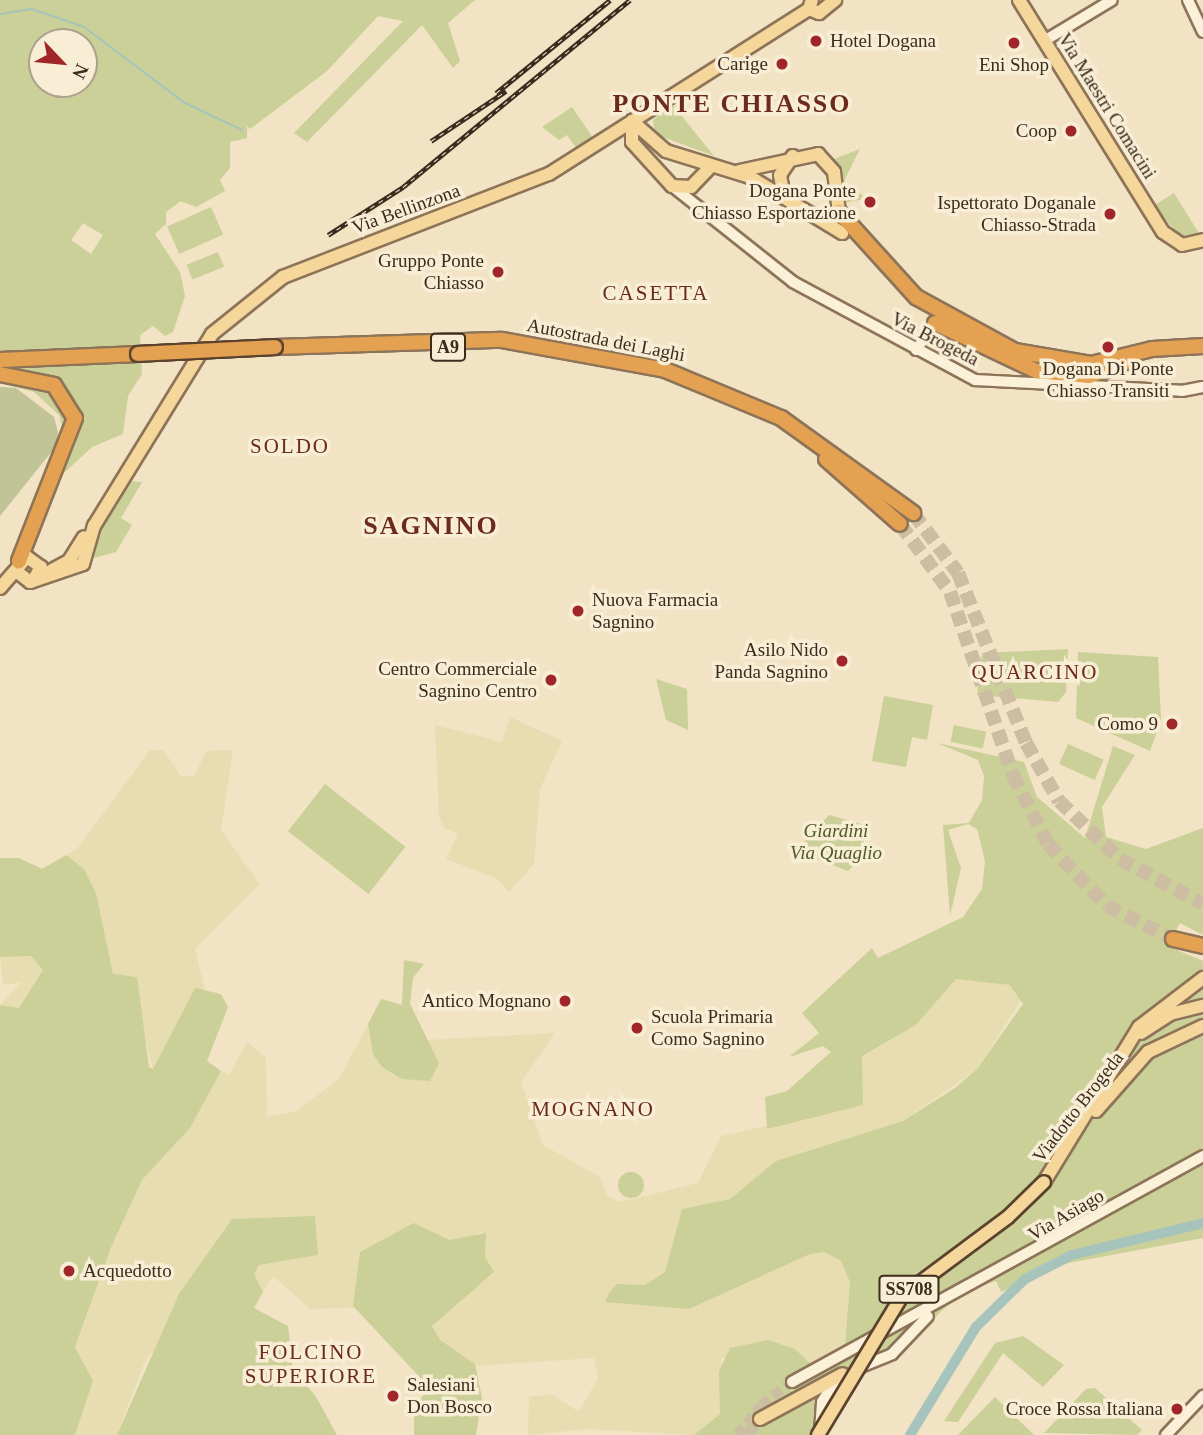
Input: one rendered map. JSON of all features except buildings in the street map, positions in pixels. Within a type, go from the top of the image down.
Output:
[{"type":"highway","points":[[839,212],[893,277],[932,307],[1015,351],[1071,364],[1203,346]]},
{"type":"highway","points":[[842,233],[908,298],[984,344],[1036,365],[1091,370],[1203,352]]},
{"type":"highway","points":[[934,323],[1037,371],[1089,376],[1124,364]]},
{"type":"highway","name":"Autostrada dei Laghi","points":[[0,360],[136,358],[478,339],[625,365],[749,401],[912,513]]},
{"type":"highway","name":"Autostrada dei Laghi","points":[[0,372],[136,358]]},
{"type":"highway","points":[[0,372],[50,382],[74,413],[72,437],[18,566]]},
{"type":"highway","name":"Autostrada dei Laghi","points":[[864,482],[900,524]]},
{"type":"highway","points":[[1173,939],[1203,946]]},
{"type":"main road","name":"Via Bellinzona","points":[[79,556],[171,396],[228,318],[283,277],[506,194],[603,140],[811,4],[816,14],[823,4],[835,0]]},
{"type":"main road","name":"Via Maestri Comacini","points":[[1019,0],[1163,232],[1182,245],[1203,240]]},
{"type":"main road","points":[[650,137],[648,119],[660,104]]},
{"type":"main road","points":[[632,121],[650,137],[685,158],[735,171],[842,233]]},
{"type":"main road","points":[[632,121],[632,142],[669,183],[693,185]]},
{"type":"main road","points":[[603,140],[632,142]]},
{"type":"main road","points":[[735,171],[812,152],[829,162],[839,212]]},
{"type":"main road","points":[[784,197],[780,175],[794,156]]},
{"type":"main road","points":[[669,183],[666,165],[685,158]]},
{"type":"main road","points":[[685,158],[693,185]]},
{"type":"main road","points":[[693,185],[712,165]]},
{"type":"main road","points":[[0,588],[18,566],[32,557],[41,567],[60,568],[79,556],[80,567],[29,582],[0,596]]},
{"type":"main road","points":[[18,566],[29,582]]},
{"type":"main road","points":[[29,582],[41,567]]},
{"type":"main road","name":"SS708","points":[[1119,1060],[1151,1013],[1203,978]]},
{"type":"main road","name":"SS708","points":[[1119,1060],[1156,1021],[1203,1006]]},
{"type":"main road","name":"Viadotto Brogeda","points":[[819,1435],[902,1296],[1017,1210],[1044,1182],[1144,1055],[1203,1026]]},
{"type":"main road","name":"Viadotto Brogeda","points":[[1044,1182],[1119,1060]]},
{"type":"main road","name":"SS708","points":[[760,1419],[843,1374]]},
{"type":"street","points":[[1044,41],[1112,0]]},
{"type":"street","points":[[1188,0],[1203,32]]},
{"type":"street","name":"Via Brogeda","points":[[669,183],[793,282],[916,350],[981,382],[1203,387]]},
{"type":"street","points":[[690,202],[693,185]]},
{"type":"street","points":[[916,350],[934,323]]},
{"type":"street","name":"Via Asiago","points":[[793,1382],[880,1334],[946,1303],[1203,1156]]},
{"type":"street","name":"Via Asiago","points":[[843,1374],[893,1352],[946,1303]]},
{"type":"street","points":[[880,1334],[893,1336],[893,1352],[876,1352],[880,1334]]},
{"type":"street","name":"SS708","points":[[819,1435],[822,1402],[843,1374]]},
{"type":"street","points":[[1166,1435],[1203,1396]]},
{"type":"shaded area","points":[[510,717],[562,741],[540,789],[534,864],[509,892],[496,878],[446,859],[458,834],[444,828],[439,817],[435,725],[502,742]]},
{"type":"shaded area","points":[[150,750],[163,750],[182,777],[195,775],[206,751],[233,750],[221,830],[260,884],[195,949],[205,990],[195,989],[153,1069],[137,1007],[137,977],[113,975],[96,893],[84,869],[66,855],[77,849]]},
{"type":"shaded area","points":[[31,956],[43,970],[19,1009],[0,1005],[22,982],[3,985],[0,957]]},
{"type":"shaded area","points":[[956,979],[1010,985],[1023,997],[977,1069],[903,1121],[776,1161],[730,1199],[682,1209],[665,1272],[645,1285],[617,1284],[689,1309],[810,1254],[824,1252],[841,1261],[850,1282],[845,1346],[813,1366],[795,1349],[721,1358],[720,1414],[694,1435],[588,1429],[528,1435],[529,1397],[551,1394],[579,1412],[598,1378],[594,1358],[475,1366],[440,1342],[432,1328],[439,1316],[494,1273],[485,1259],[483,1231],[461,1242],[362,1251],[353,1308],[310,1309],[273,1276],[263,1292],[254,1274],[259,1265],[318,1255],[315,1216],[146,1358],[117,1435],[75,1435],[93,1381],[75,1347],[112,1245],[142,1180],[190,1128],[221,1071],[229,1075],[247,1042],[266,1058],[267,1116],[295,1112],[339,1079],[368,1024],[373,1053],[439,1063],[426,1040],[555,1033],[521,1082],[543,1145],[600,1177],[608,1197],[621,1202],[698,1183],[721,1136],[863,1105],[862,1056],[916,1025]]},
{"type":"green space","points":[[0,0],[475,0],[448,23],[460,61],[453,68],[422,25],[307,142],[294,133],[403,21],[378,16],[327,71],[250,129],[247,126],[247,138],[230,142],[230,168],[220,180],[225,191],[196,207],[181,201],[166,212],[166,224],[155,234],[180,272],[185,296],[173,332],[165,336],[153,326],[140,335],[142,374],[128,396],[123,434],[92,447],[62,475],[29,552],[62,470],[63,430],[59,415],[34,392],[0,383]],"holes":[[[83,223],[103,235],[91,254],[71,240]]]},
{"type":"green space","points":[[672,104],[714,156],[655,134],[653,120]]},
{"type":"green space","points":[[572,107],[593,138],[577,149],[567,135],[559,140],[542,127]]},
{"type":"green space","points":[[860,149],[842,185],[869,198],[839,204],[831,160]]},
{"type":"green space","points":[[1174,193],[1200,235],[1184,240],[1153,206]]},
{"type":"green space","points":[[211,207],[223,234],[179,254],[167,227]]},
{"type":"green space","points":[[218,252],[224,267],[192,280],[186,265]]},
{"type":"green space","points":[[0,387],[16,388],[54,417],[58,432],[57,445],[0,516]]},
{"type":"green space","points":[[127,481],[142,482],[121,518],[132,525],[116,552],[94,558],[92,544]]},
{"type":"green space","points":[[1068,649],[1066,692],[1058,702],[977,695],[982,653]]},
{"type":"green space","points":[[1078,652],[1158,657],[1161,720],[1150,751],[1076,718]]},
{"type":"green space","points":[[656,679],[687,689],[688,730],[666,720]]},
{"type":"green space","points":[[884,696],[933,705],[927,740],[912,737],[906,767],[872,761]]},
{"type":"green space","points":[[954,725],[986,732],[983,748],[950,742]]},
{"type":"green space","points":[[937,743],[1024,762],[1037,797],[1085,838],[1113,746],[1135,755],[1102,807],[1106,837],[1146,849],[1203,828],[1203,935],[1180,923],[1167,946],[1203,961],[1203,1238],[1068,1263],[1001,1292],[996,1281],[984,1285],[950,1303],[893,1358],[862,1375],[828,1435],[694,1435],[720,1414],[719,1371],[730,1348],[768,1340],[795,1349],[813,1366],[845,1346],[850,1282],[841,1261],[824,1252],[810,1254],[689,1309],[605,1302],[609,1293],[617,1284],[645,1285],[665,1272],[682,1209],[730,1199],[776,1161],[903,1121],[955,1088],[977,1069],[1023,1004],[1010,985],[956,979],[916,1025],[862,1056],[863,1105],[767,1129],[765,1097],[787,1091],[831,1052],[823,1046],[789,1057],[819,1033],[802,1013],[872,948],[878,958],[963,917],[982,889],[985,861],[977,829],[968,824],[948,830],[961,868],[950,916],[943,825],[969,823],[982,800],[984,776],[978,760]]},
{"type":"green space","points":[[1068,744],[1104,760],[1095,780],[1059,764]]},
{"type":"green space","points":[[325,784],[405,847],[368,894],[288,831]]},
{"type":"green space","name":"Giardini Via Quaglio","points":[[829,815],[865,825],[862,857],[848,871],[796,851]]},
{"type":"green space","points":[[66,855],[84,869],[96,893],[113,974],[137,977],[149,1067],[153,1069],[195,988],[221,994],[228,1007],[207,1061],[221,1071],[190,1128],[142,1180],[112,1245],[75,1347],[93,1381],[75,1435],[0,1435],[0,1005],[19,1008],[43,970],[31,956],[0,957],[0,858],[19,858],[42,869]]},
{"type":"green space","points":[[404,960],[424,964],[413,978],[410,1004],[439,1063],[430,1081],[402,1079],[382,1067],[373,1054],[368,1024],[381,999],[402,1005]]},
{"type":"green space","points":[[631,1172],[640,1176],[644,1185],[640,1194],[631,1198],[622,1194],[618,1185],[622,1176]]},
{"type":"green space","points":[[315,1216],[318,1255],[259,1265],[254,1274],[263,1292],[254,1308],[288,1326],[293,1372],[315,1395],[337,1435],[117,1435],[179,1294],[232,1219]]},
{"type":"green space","points":[[414,1223],[449,1240],[486,1233],[485,1257],[494,1272],[432,1326],[440,1340],[475,1364],[482,1398],[476,1435],[414,1435],[414,1408],[429,1387],[353,1306],[360,1252]]},
{"type":"green space","points":[[1023,1336],[1064,1365],[1043,1387],[1003,1353],[958,1422],[944,1421],[995,1343]]},
{"type":"green space","points":[[1095,1388],[1142,1430],[1137,1435],[1044,1433],[1086,1389]]},
{"type":"green space","points":[[995,1397],[1034,1435],[958,1435]]},
{"type":"waterway","points":[[0,14],[32,9],[84,27],[185,103],[242,130]]},
{"type":"waterway","points":[[910,1435],[976,1327],[1025,1279],[1072,1255],[1203,1223]]},
{"type":"tunnel","points":[[913,513],[958,573],[1026,743],[1059,801],[1120,859],[1203,904]]},
{"type":"tunnel","points":[[900,524],[950,592],[1013,775],[1048,844],[1107,906],[1173,939]]},
{"type":"tunnel","points":[[737,1435],[761,1405],[792,1382]]},
{"type":"tunnel","points":[[747,1435],[760,1419]]},
{"type":"railway","points":[[496,93],[610,0]]},
{"type":"railway","points":[[328,235],[403,187],[630,0]]},
{"type":"railway","points":[[431,141],[506,91]]},
{"type":"place","name":"Hotel Dogana","points":[[816,41]]},
{"type":"place","name":"Eni Shop","points":[[1014,43]]},
{"type":"place","name":"Carige","points":[[782,64]]},
{"type":"place","name":"Coop","points":[[1071,131]]},
{"type":"place","name":"Dogana Ponte Chiasso Esportazione","points":[[870,202]]},
{"type":"place","name":"Ispettorato Doganale Chiasso-Strada","points":[[1110,214]]},
{"type":"place","name":"Gruppo Ponte Chiasso","points":[[498,272]]},
{"type":"place","name":"Dogana Di Ponte Chiasso Transiti","points":[[1108,347]]},
{"type":"place","name":"Nuova Farmacia Sagnino","points":[[578,611]]},
{"type":"place","name":"Asilo Nido Panda Sagnino","points":[[842,661]]},
{"type":"place","name":"Centro Commerciale Sagnino Centro","points":[[551,680]]},
{"type":"place","name":"Como 9","points":[[1172,724]]},
{"type":"place","name":"Antico Mognano","points":[[565,1001]]},
{"type":"place","name":"Scuola Primaria Como Sagnino","points":[[637,1028]]},
{"type":"place","name":"Acquedotto","points":[[69,1271]]},
{"type":"place","name":"Salesiani Don Bosco","points":[[393,1396]]},
{"type":"place","name":"Croce Rossa Italiana","points":[[1177,1409]]},
{"type":"district","name":"PONTE CHIASSO","points":[[732,104]]},
{"type":"district","name":"CASETTA","points":[[656,293]]},
{"type":"district","name":"SOLDO","points":[[290,446]]},
{"type":"district","name":"SAGNINO","points":[[431,526]]},
{"type":"district","name":"QUARCINO","points":[[1035,672]]},
{"type":"district","name":"MOGNANO","points":[[593,1109]]},
{"type":"district","name":"FOLCINO SUPERIORE","points":[[311,1364]]}]
